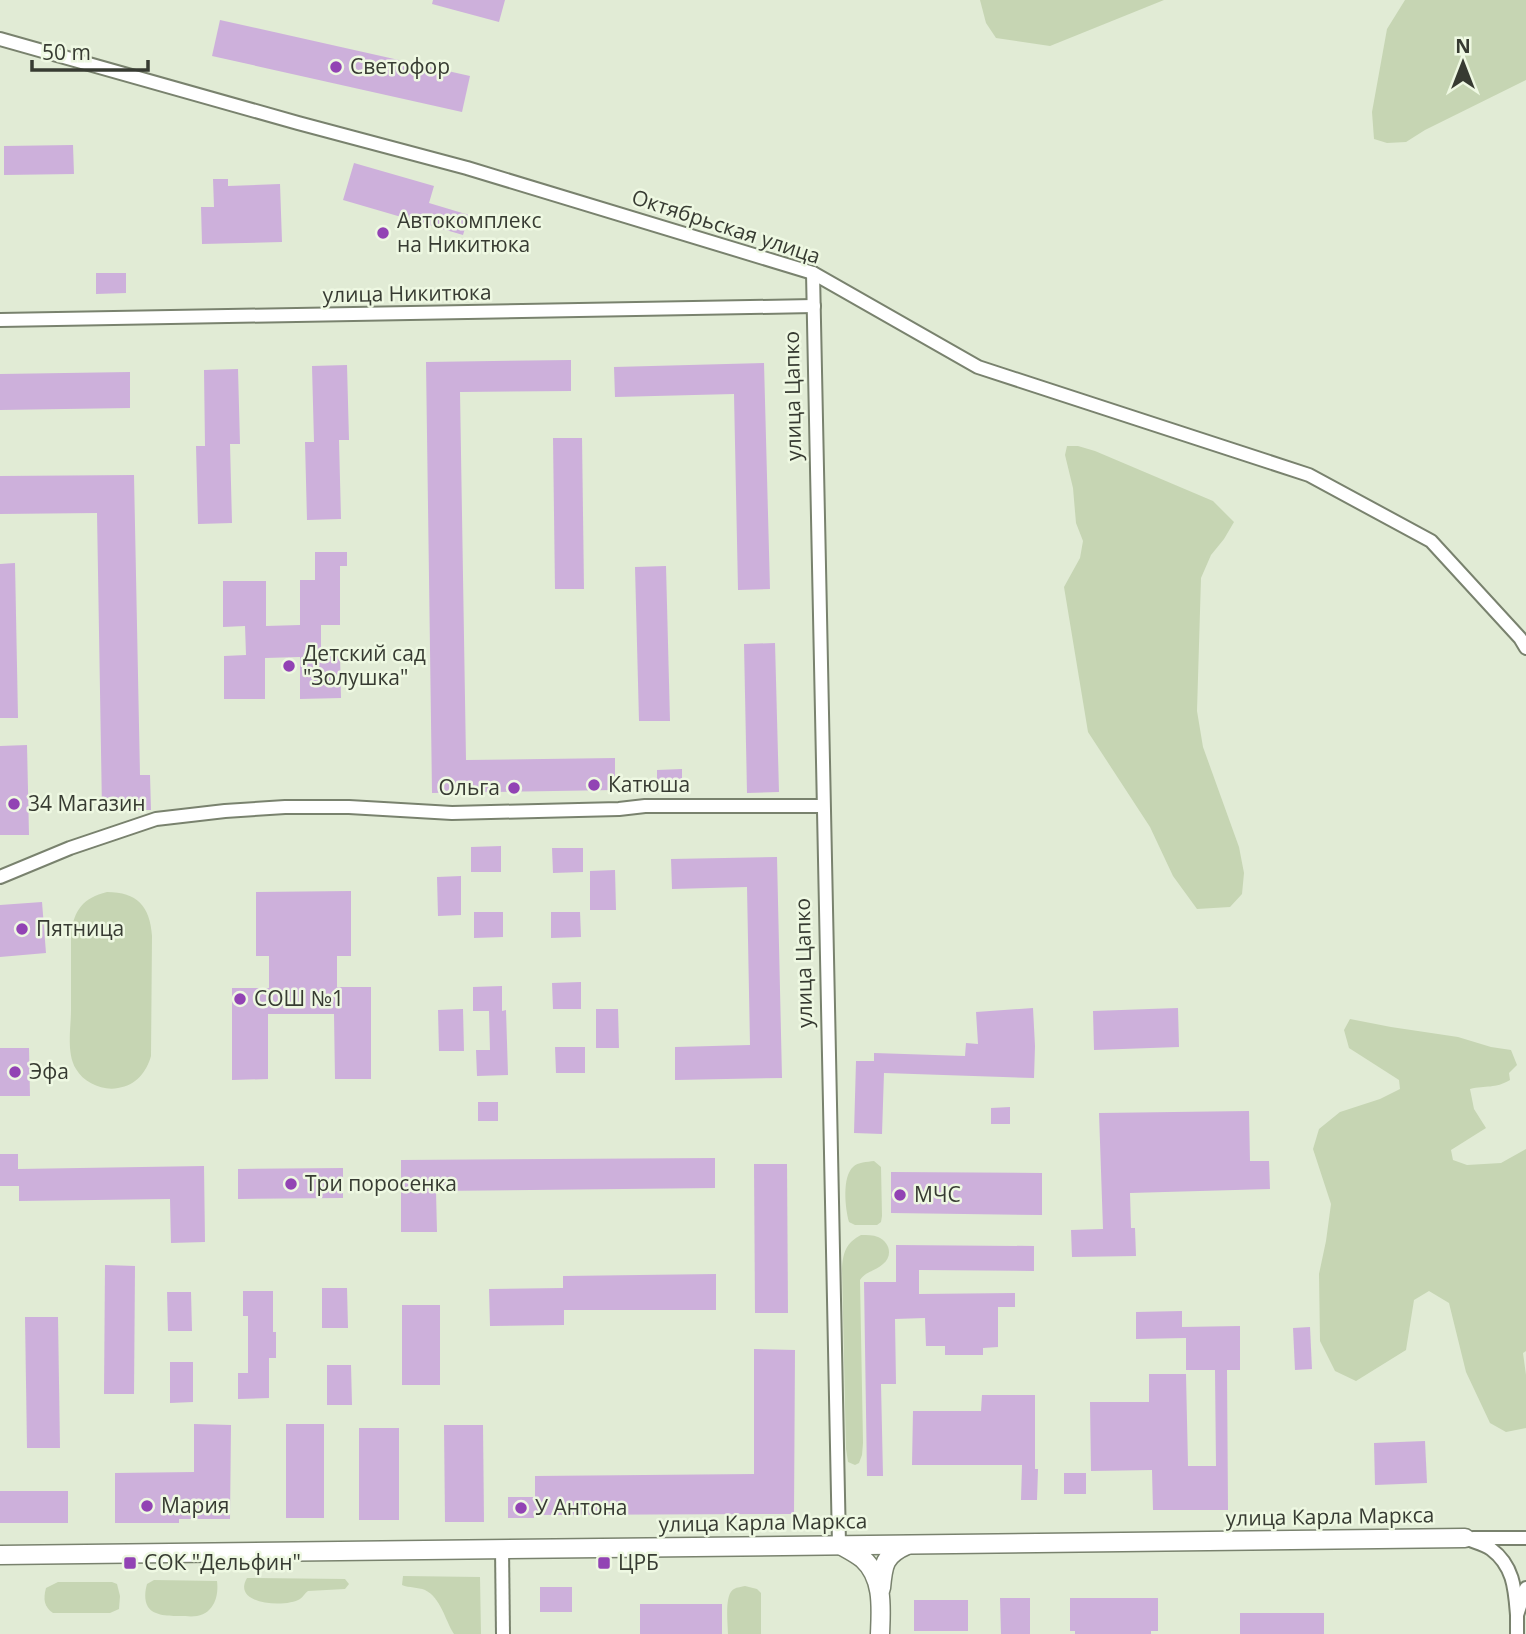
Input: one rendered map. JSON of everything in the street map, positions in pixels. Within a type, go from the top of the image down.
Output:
[{"type":"street","name":"Октябрьская улица","points":[[0,39],[467,168],[813,273],[978,367],[1309,475],[1431,541],[1520,638],[1526,648]]},
{"type":"street","name":"улица Цапко","points":[[813,273],[839,1544]]},
{"type":"street","name":"улица Никитюка","points":[[0,320],[814,306]]},
{"type":"street","points":[[0,877],[70,848],[156,820],[225,811],[349,807],[452,813],[645,806],[823,806]]},
{"type":"street","points":[[1465,1538],[1490,1548],[1510,1572],[1515,1585],[1517,1634]]},
{"type":"street","name":"улица Карла Маркса","points":[[0,1555],[1526,1538]]},
{"type":"street","points":[[839,1544],[870,1566],[881,1595]]},
{"type":"street","points":[[880,1634],[884,1563],[891,1553],[910,1544]]},
{"type":"street","points":[[502,1548],[503,1634]]},
{"type":"street","points":[[1517,1615],[1526,1588]]},
{"type":"green space","points":[[980,0],[1164,0],[1050,46],[996,38],[986,23]]},
{"type":"green space","points":[[1405,0],[1526,0],[1526,80],[1406,142],[1387,143],[1374,139],[1372,112],[1387,29]]},
{"type":"green space","points":[[1067,446],[1095,451],[1213,501],[1234,522],[1211,555],[1201,578],[1197,711],[1203,747],[1239,847],[1244,873],[1242,894],[1230,907],[1197,909],[1173,876],[1150,827],[1088,732],[1064,587],[1080,558],[1083,541],[1076,523],[1073,488],[1065,455]]},
{"type":"green space","points":[[107,892],[126,895],[140,903],[148,916],[152,936],[151,1056],[143,1073],[135,1081],[112,1089],[94,1085],[79,1074],[71,1056],[70,1040],[72,926],[81,906]]},
{"type":"green space","points":[[1350,1019],[1458,1037],[1511,1050],[1517,1065],[1509,1073],[1510,1080],[1495,1086],[1470,1089],[1474,1109],[1486,1128],[1451,1150],[1453,1160],[1467,1165],[1501,1163],[1526,1149],[1526,1351],[1523,1353],[1526,1375],[1526,1428],[1506,1432],[1490,1423],[1466,1372],[1449,1303],[1429,1291],[1414,1300],[1406,1350],[1356,1381],[1335,1371],[1320,1341],[1319,1274],[1331,1204],[1313,1149],[1319,1129],[1340,1112],[1380,1099],[1400,1089],[1399,1080],[1349,1048],[1344,1030]]},
{"type":"green space","points":[[874,1161],[881,1167],[881,1222],[877,1225],[855,1225],[849,1222],[845,1193],[847,1178],[855,1165]]},
{"type":"green space","points":[[861,1235],[882,1239],[889,1253],[883,1264],[860,1280],[863,1443],[862,1455],[859,1463],[855,1465],[848,1462],[846,1449],[842,1269],[846,1249]]},
{"type":"green space","points":[[403,1576],[480,1577],[481,1634],[454,1634],[435,1598],[425,1590],[402,1585]]},
{"type":"green space","points":[[247,1578],[345,1579],[349,1584],[345,1589],[308,1591],[293,1602],[273,1603],[253,1599],[247,1594],[244,1587]]},
{"type":"green space","points":[[154,1580],[217,1581],[216,1598],[208,1611],[197,1616],[158,1614],[148,1607],[145,1598],[147,1584]]},
{"type":"green space","points":[[58,1582],[117,1584],[119,1609],[110,1613],[53,1613],[46,1605],[45,1592],[46,1588]]},
{"type":"green space","points":[[745,1586],[761,1593],[761,1634],[728,1634],[729,1597],[734,1589]]},
{"type":"building","points":[[433,0],[505,0],[499,22],[432,4]]},
{"type":"building","points":[[220,20],[470,76],[462,112],[212,56]]},
{"type":"building","points":[[73,145],[74,174],[4,175],[4,146]]},
{"type":"building","points":[[354,163],[434,186],[429,203],[469,215],[463,235],[343,200]]},
{"type":"building","points":[[213,179],[228,179],[228,186],[280,184],[282,242],[202,244],[201,207],[214,207]]},
{"type":"building","points":[[96,273],[126,273],[126,293],[96,294]]},
{"type":"building","points":[[571,360],[571,391],[460,392],[466,760],[615,758],[615,790],[432,793],[426,362]]},
{"type":"building","points":[[764,363],[770,589],[738,590],[734,394],[615,397],[614,367]]},
{"type":"building","points":[[347,365],[349,440],[339,440],[341,519],[307,520],[305,442],[314,442],[312,366]]},
{"type":"building","points":[[238,369],[240,444],[230,444],[232,523],[198,524],[196,446],[205,446],[204,370]]},
{"type":"building","points":[[130,372],[130,408],[0,410],[0,374]]},
{"type":"building","points":[[553,438],[582,438],[584,589],[555,589]]},
{"type":"building","points":[[134,475],[140,775],[150,775],[151,810],[102,810],[97,513],[0,514],[0,476]]},
{"type":"building","name":"Детский сад \"Золушка\"","points":[[315,552],[347,552],[347,566],[340,566],[340,625],[321,625],[321,656],[340,656],[341,698],[300,699],[300,657],[265,658],[265,699],[224,699],[224,656],[246,655],[245,626],[223,627],[223,581],[266,581],[266,626],[300,625],[300,580],[315,580]]},
{"type":"building","points":[[15,563],[18,718],[0,718],[0,564]]},
{"type":"building","points":[[666,566],[670,721],[639,721],[635,567]]},
{"type":"building","points":[[775,643],[779,792],[747,793],[744,644]]},
{"type":"building","name":"34 Магазин","points":[[27,745],[29,835],[0,835],[0,746]]},
{"type":"building","points":[[682,769],[682,787],[657,787],[657,770]]},
{"type":"building","points":[[501,846],[501,872],[471,872],[471,847]]},
{"type":"building","points":[[552,848],[583,848],[583,872],[553,873]]},
{"type":"building","points":[[777,857],[782,1078],[675,1080],[675,1047],[750,1045],[747,887],[672,889],[671,859]]},
{"type":"building","points":[[615,870],[616,910],[590,910],[590,871]]},
{"type":"building","points":[[461,876],[461,915],[438,916],[437,877]]},
{"type":"building","points":[[351,891],[351,956],[337,956],[337,987],[371,987],[371,1079],[335,1079],[334,1014],[268,1014],[268,1079],[232,1080],[232,988],[269,988],[269,956],[256,956],[256,892]]},
{"type":"building","name":"Пятница","points":[[42,902],[46,953],[0,957],[0,905]]},
{"type":"building","points":[[474,912],[503,912],[503,937],[474,938]]},
{"type":"building","points":[[551,912],[580,912],[581,937],[551,938]]},
{"type":"building","points":[[581,982],[581,1009],[553,1009],[552,983]]},
{"type":"building","points":[[502,986],[502,1011],[506,1010],[508,1075],[477,1076],[476,1050],[490,1050],[489,1011],[473,1011],[473,987]]},
{"type":"building","points":[[1033,1008],[1034,1078],[884,1073],[882,1134],[854,1133],[856,1061],[874,1061],[874,1053],[965,1056],[966,1043],[978,1044],[976,1012]]},
{"type":"building","points":[[1178,1008],[1179,1047],[1094,1050],[1093,1011]]},
{"type":"building","points":[[463,1009],[464,1051],[439,1051],[438,1010]]},
{"type":"building","points":[[596,1009],[618,1009],[619,1048],[596,1048]]},
{"type":"building","points":[[555,1047],[585,1047],[585,1073],[556,1073]]},
{"type":"building","name":"Эфа","points":[[0,1048],[29,1048],[30,1096],[0,1096]]},
{"type":"building","points":[[478,1102],[498,1102],[498,1121],[478,1121]]},
{"type":"building","points":[[1010,1107],[1010,1124],[991,1124],[991,1108]]},
{"type":"building","points":[[1249,1111],[1250,1161],[1269,1161],[1270,1189],[1130,1193],[1131,1228],[1135,1228],[1136,1256],[1072,1257],[1071,1230],[1103,1229],[1099,1113]]},
{"type":"building","points":[[0,1154],[18,1154],[18,1169],[204,1166],[205,1242],[171,1243],[170,1199],[19,1201],[19,1186],[0,1186]]},
{"type":"building","points":[[715,1158],[715,1188],[436,1191],[437,1232],[401,1232],[401,1160]]},
{"type":"building","points":[[754,1164],[787,1164],[788,1313],[755,1313]]},
{"type":"building","name":"Три поросенка","points":[[343,1168],[343,1198],[238,1199],[238,1169]]},
{"type":"building","points":[[891,1172],[1042,1173],[1042,1215],[891,1213]]},
{"type":"building","points":[[896,1245],[1034,1246],[1034,1271],[919,1270],[919,1294],[1015,1293],[1015,1307],[998,1307],[998,1347],[983,1348],[983,1355],[945,1355],[945,1346],[926,1346],[925,1318],[895,1319],[896,1384],[881,1384],[883,1476],[867,1476],[864,1282],[896,1282]]},
{"type":"building","points":[[105,1265],[135,1266],[134,1394],[104,1394]]},
{"type":"building","points":[[716,1274],[716,1310],[564,1310],[564,1325],[490,1326],[489,1289],[563,1288],[563,1276]]},
{"type":"building","points":[[322,1288],[347,1288],[348,1328],[322,1328]]},
{"type":"building","points":[[243,1291],[273,1291],[276,1358],[269,1358],[269,1398],[238,1399],[238,1373],[248,1373],[248,1316],[243,1316]]},
{"type":"building","points":[[167,1292],[191,1292],[192,1331],[168,1331]]},
{"type":"building","points":[[402,1305],[440,1305],[440,1385],[402,1385]]},
{"type":"building","points":[[1182,1311],[1182,1327],[1240,1326],[1240,1370],[1227,1370],[1228,1510],[1153,1510],[1152,1470],[1091,1471],[1090,1402],[1149,1402],[1149,1374],[1186,1374],[1188,1466],[1216,1466],[1215,1370],[1186,1370],[1186,1338],[1136,1339],[1136,1312]]},
{"type":"building","points":[[25,1317],[58,1317],[60,1448],[27,1448]]},
{"type":"building","points":[[1310,1327],[1312,1369],[1295,1370],[1293,1328]]},
{"type":"building","points":[[754,1349],[795,1350],[794,1514],[534,1515],[534,1518],[508,1518],[508,1497],[535,1497],[535,1476],[754,1474]]},
{"type":"building","points":[[170,1362],[193,1362],[193,1402],[170,1403]]},
{"type":"building","points":[[327,1365],[351,1365],[352,1405],[327,1405]]},
{"type":"building","points":[[982,1395],[1035,1395],[1037,1500],[1021,1500],[1022,1465],[912,1465],[913,1411],[981,1411]]},
{"type":"building","points":[[194,1424],[231,1425],[230,1519],[179,1519],[179,1523],[115,1523],[115,1473],[194,1472]]},
{"type":"building","points":[[286,1424],[324,1424],[324,1518],[286,1518]]},
{"type":"building","points":[[444,1425],[483,1425],[484,1522],[445,1522]]},
{"type":"building","points":[[359,1428],[399,1428],[399,1520],[359,1520]]},
{"type":"building","points":[[1425,1441],[1427,1483],[1375,1485],[1374,1443]]},
{"type":"building","points":[[1064,1473],[1086,1473],[1086,1494],[1064,1494]]},
{"type":"building","points":[[0,1491],[68,1491],[68,1523],[0,1523]]},
{"type":"building","points":[[540,1587],[572,1587],[572,1612],[540,1612]]},
{"type":"building","points":[[1000,1598],[1030,1598],[1030,1634],[1001,1634]]},
{"type":"building","points":[[1070,1598],[1158,1598],[1158,1631],[1151,1631],[1151,1634],[1075,1634],[1075,1631],[1070,1631]]},
{"type":"building","points":[[914,1600],[968,1600],[968,1631],[914,1631]]},
{"type":"building","points":[[640,1604],[722,1604],[722,1634],[640,1634]]},
{"type":"building","points":[[1240,1613],[1324,1613],[1324,1634],[1240,1634]]},
{"type":"place","name":"Светофор","points":[[336,67]]},
{"type":"place","name":"Автокомплекс на Никитюка","points":[[383,233]]},
{"type":"place","name":"Детский сад \"Золушка\"","points":[[289,666]]},
{"type":"place","name":"Катюша","points":[[594,785]]},
{"type":"place","name":"Ольга","points":[[514,788]]},
{"type":"place","name":"34 Магазин","points":[[14,804]]},
{"type":"place","name":"Пятница","points":[[22,929]]},
{"type":"place","name":"СОШ №1","points":[[240,999]]},
{"type":"place","name":"Эфа","points":[[15,1072]]},
{"type":"place","name":"Три поросенка","points":[[291,1184]]},
{"type":"place","name":"МЧС","points":[[900,1195]]},
{"type":"place","name":"Мария","points":[[147,1506]]},
{"type":"place","name":"У Антона","points":[[521,1508]]},
{"type":"place","name":"СОК \"Дельфин\"","points":[[130,1563]]},
{"type":"place","name":"ЦРБ","points":[[604,1563]]}]
